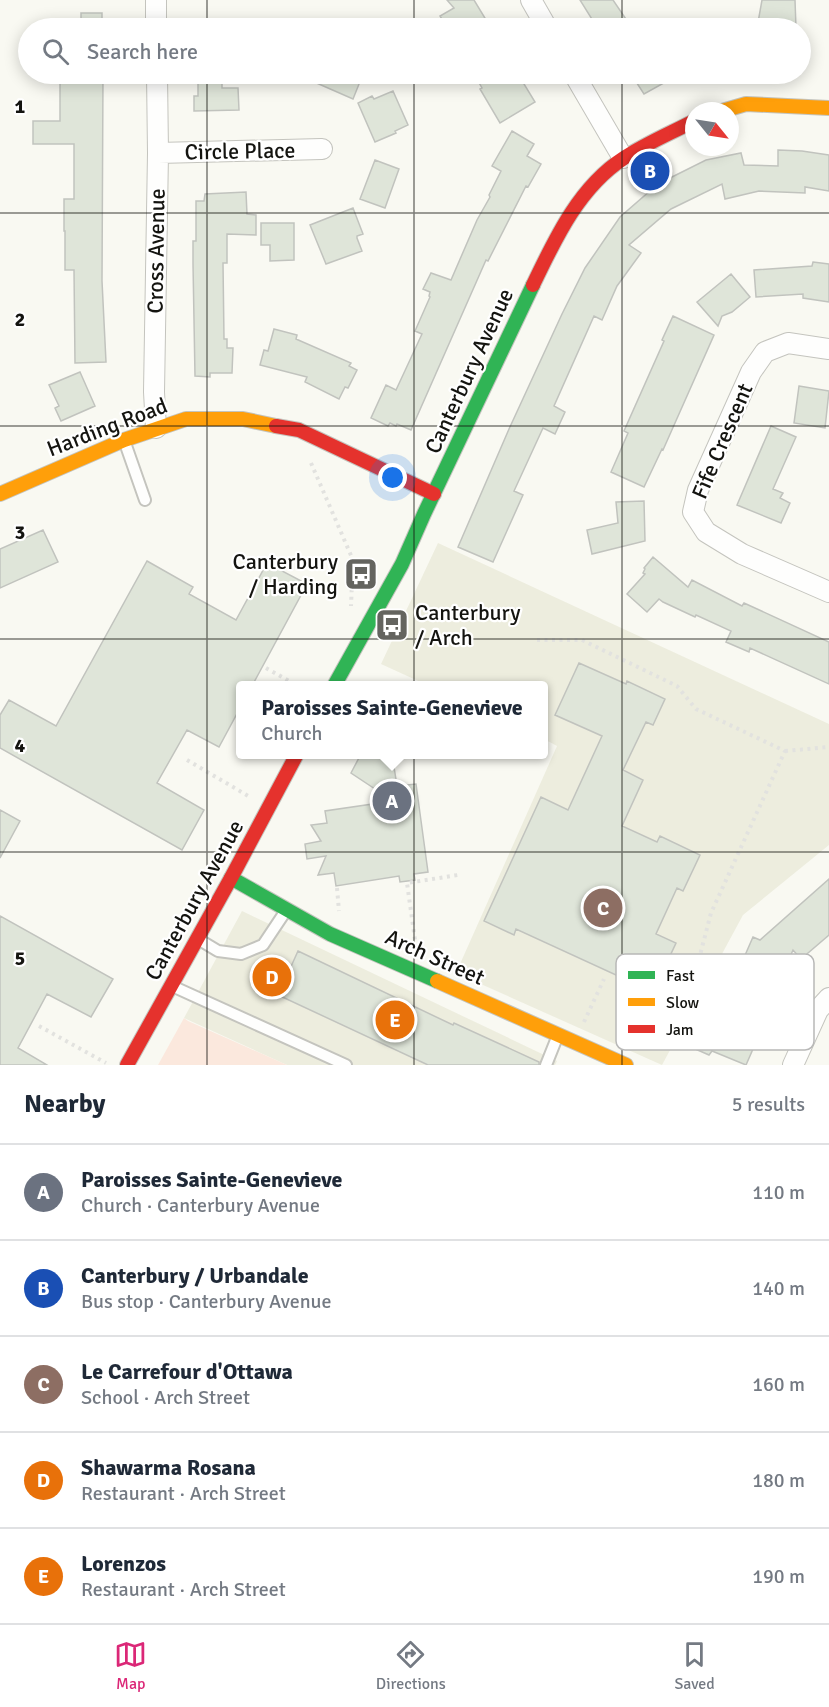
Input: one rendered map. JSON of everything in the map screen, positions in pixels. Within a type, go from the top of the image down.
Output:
[{"type":"street","points":[[156,0],[156,18]]},
{"type":"street","points":[[531,0],[541,18]]},
{"type":"street","name":"Cross Avenue","points":[[156,428],[154,392],[157,84]]},
{"type":"street","points":[[580,84],[623,158]]},
{"type":"street","points":[[739,106],[746,104],[829,108]]},
{"type":"street","name":"Canterbury Avenue","points":[[337,681],[402,564],[560,229],[587,192],[623,158],[685,126]]},
{"type":"street","name":"Circle Place","points":[[158,153],[322,149]]},
{"type":"street","name":"Fife Crescent","points":[[829,349],[788,343],[765,352],[746,383],[699,490],[693,512],[706,532],[742,554],[829,592]]},
{"type":"street","name":"Harding Road","points":[[0,494],[156,428],[186,419],[243,419],[299,430],[434,494]]},
{"type":"street","name":"Canterbury Avenue","points":[[127,1065],[294,759]]},
{"type":"street","name":"Arch Street","points":[[231,878],[330,934],[626,1065]]},
{"type":"street","points":[[814,1019],[818,1010],[829,998]]},
{"type":"street","points":[[793,1065],[800,1050]]},
{"type":"lane","points":[[124,440],[145,500]]},
{"type":"lane","points":[[197,939],[218,951],[241,954],[264,945],[286,909]]},
{"type":"lane","points":[[171,985],[346,1065]]},
{"type":"lane","points":[[546,1065],[558,1035]]},
{"type":"path","points":[[311,463],[353,560],[351,607]]},
{"type":"path","points":[[537,640],[582,640],[677,686],[696,709],[785,751],[829,747]]},
{"type":"path","points":[[266,668],[289,681]]},
{"type":"path","points":[[700,954],[711,913],[785,751]]},
{"type":"path","points":[[187,760],[269,807]]},
{"type":"path","points":[[416,949],[407,883],[458,875]]},
{"type":"path","points":[[337,888],[339,913]]},
{"type":"path","points":[[575,1042],[604,979]]},
{"type":"path","points":[[39,1026],[109,1065]]},
{"type":"shaded area","points":[[438,543],[829,724],[829,845],[743,915],[722,954],[616,954],[616,1044],[456,973],[557,746],[548,741],[548,681],[418,681],[381,664]]},
{"type":"shaded area","points":[[242,911],[557,1061],[555,1065],[287,1065],[184,1018]]},
{"type":"shaded area","points":[[184,1018],[188,1021],[287,1065],[158,1065]]},
{"type":"shaded area","points":[[628,1050],[670,1050],[662,1065]]},
{"type":"building","points":[[447,0],[474,0],[485,18],[441,18],[440,16],[454,8]]},
{"type":"building","points":[[580,0],[613,0],[625,18],[591,18]]},
{"type":"building","points":[[762,0],[795,0],[796,18],[759,18]]},
{"type":"building","points":[[81,13],[102,13],[102,18],[81,18]]},
{"type":"building","points":[[60,84],[103,84],[102,281],[106,362],[75,363],[74,270],[65,270],[64,231],[64,199],[74,199],[74,144],[33,144],[33,121],[60,121]]},
{"type":"building","points":[[198,84],[222,84],[222,88],[238,88],[239,110],[194,111],[194,96],[198,96]]},
{"type":"building","points":[[319,84],[359,84],[353,99]]},
{"type":"building","points":[[480,84],[524,84],[535,102],[500,123],[480,89],[482,88]]},
{"type":"building","points":[[638,84],[662,84],[644,94]]},
{"type":"building","points":[[393,91],[408,125],[375,142],[358,103],[372,96],[374,99]]},
{"type":"building","points":[[512,131],[534,144],[527,156],[541,164],[528,187],[526,186],[488,261],[486,260],[411,430],[397,424],[396,426],[390,423],[388,426],[371,418],[386,385],[396,390],[422,334],[415,331],[430,297],[430,292],[423,289],[431,273],[451,280],[501,171],[492,166]]},
{"type":"building","points":[[778,150],[829,155],[829,191],[805,187],[805,193],[759,191],[725,199],[722,184],[671,209],[629,245],[641,253],[617,286],[602,320],[594,316],[554,406],[565,412],[555,434],[543,428],[514,491],[523,495],[493,562],[458,547],[562,314],[585,268],[620,217],[658,184],[706,160],[739,156],[741,153],[744,165],[778,166]]},
{"type":"building","points":[[375,160],[399,169],[385,208],[360,199]]},
{"type":"building","points":[[246,192],[247,214],[256,215],[256,235],[227,234],[227,263],[223,263],[224,339],[227,339],[227,348],[233,348],[232,373],[210,373],[210,377],[195,376],[193,241],[196,241],[196,201],[204,201],[205,194]]},
{"type":"building","points":[[353,208],[363,234],[357,236],[362,251],[326,264],[310,225]]},
{"type":"building","points":[[261,223],[294,223],[294,260],[270,261],[270,245],[261,245]]},
{"type":"building","points":[[813,262],[829,264],[829,302],[803,298],[803,294],[756,297],[754,270],[812,266]]},
{"type":"building","points":[[731,274],[750,297],[732,312],[722,316],[718,326],[697,302]]},
{"type":"building","points":[[673,316],[714,335],[644,487],[611,472],[628,433],[624,431]]},
{"type":"building","points":[[274,329],[297,335],[296,339],[351,363],[349,366],[357,370],[348,388],[345,387],[339,399],[305,382],[307,377],[260,365],[264,350],[268,351]]},
{"type":"building","points":[[80,372],[95,406],[61,421],[55,408],[59,406],[49,385]]},
{"type":"building","points":[[799,386],[829,391],[825,428],[794,423]]},
{"type":"building","points":[[771,426],[796,437],[773,489],[783,493],[780,498],[790,503],[781,523],[737,505]]},
{"type":"building","points":[[644,501],[645,541],[592,554],[587,530],[618,523],[616,502]]},
{"type":"building","points":[[43,530],[58,562],[0,588],[0,549]]},
{"type":"building","points":[[653,557],[688,587],[692,580],[742,606],[744,603],[829,642],[829,684],[750,648],[749,652],[726,642],[731,631],[696,615],[695,617],[659,599],[647,612],[627,594],[645,574],[643,573],[644,568]]},
{"type":"building","points":[[147,561],[193,587],[189,594],[236,620],[267,563],[307,584],[255,681],[236,681],[236,715],[219,747],[187,730],[157,783],[204,810],[182,850],[0,748],[0,715],[9,700],[56,726]]},
{"type":"building","points":[[579,663],[626,684],[627,681],[665,699],[653,725],[646,722],[623,770],[643,780],[622,826],[657,842],[660,836],[700,855],[683,891],[677,888],[656,934],[676,943],[671,954],[616,954],[616,975],[516,929],[514,935],[484,921],[541,797],[568,810],[602,736],[555,715]]},
{"type":"building","points":[[358,759],[393,759],[397,786],[416,784],[428,872],[414,874],[415,880],[400,882],[399,876],[336,886],[334,873],[318,875],[326,856],[307,859],[305,844],[321,841],[311,825],[327,823],[325,811],[393,801],[351,773]]},
{"type":"building","points":[[0,810],[20,821],[0,858]]},
{"type":"building","points":[[829,879],[829,935],[807,954],[797,954],[793,950],[791,954],[746,954],[753,937],[760,940]]},
{"type":"building","points":[[0,916],[113,979],[91,1017],[47,994],[18,1048],[47,1065],[0,1065]]},
{"type":"building","points":[[298,951],[453,1025],[454,1023],[539,1062],[539,1065],[428,1065],[261,987],[271,962],[289,971]]},
{"type":"building","points":[[698,1050],[753,1050],[746,1065],[712,1051],[709,1055]]},
{"type":"traffic: fast","points":[[337,681],[402,564],[533,285]]},
{"type":"traffic: fast","points":[[231,878],[330,934],[437,981]]},
{"type":"traffic: slow","points":[[739,106],[746,104],[829,108]]},
{"type":"traffic: slow","points":[[0,494],[124,440],[186,419],[243,419],[276,426]]},
{"type":"traffic: slow","points":[[437,981],[626,1065]]},
{"type":"traffic: jam","points":[[533,285],[570,215],[594,184],[624,158],[685,125]]},
{"type":"traffic: jam","points":[[276,426],[299,430],[434,494]]},
{"type":"traffic: jam","points":[[127,1065],[294,759]]},
{"type":"place","name":"Canterbury / Urbandale","points":[[650,171]]},
{"type":"place","name":"Canterbury / Harding","points":[[361,574]]},
{"type":"place","name":"Canterbury / Arch","points":[[392,625]]},
{"type":"place","name":"Paroisses Sainte-Genevieve","points":[[392,801]]},
{"type":"place","name":"Le Carrefour d'Ottawa","points":[[603,908]]},
{"type":"place","name":"Shawarma Rosana","points":[[272,977]]},
{"type":"place","name":"Lorenzos","points":[[395,1020]]}]
